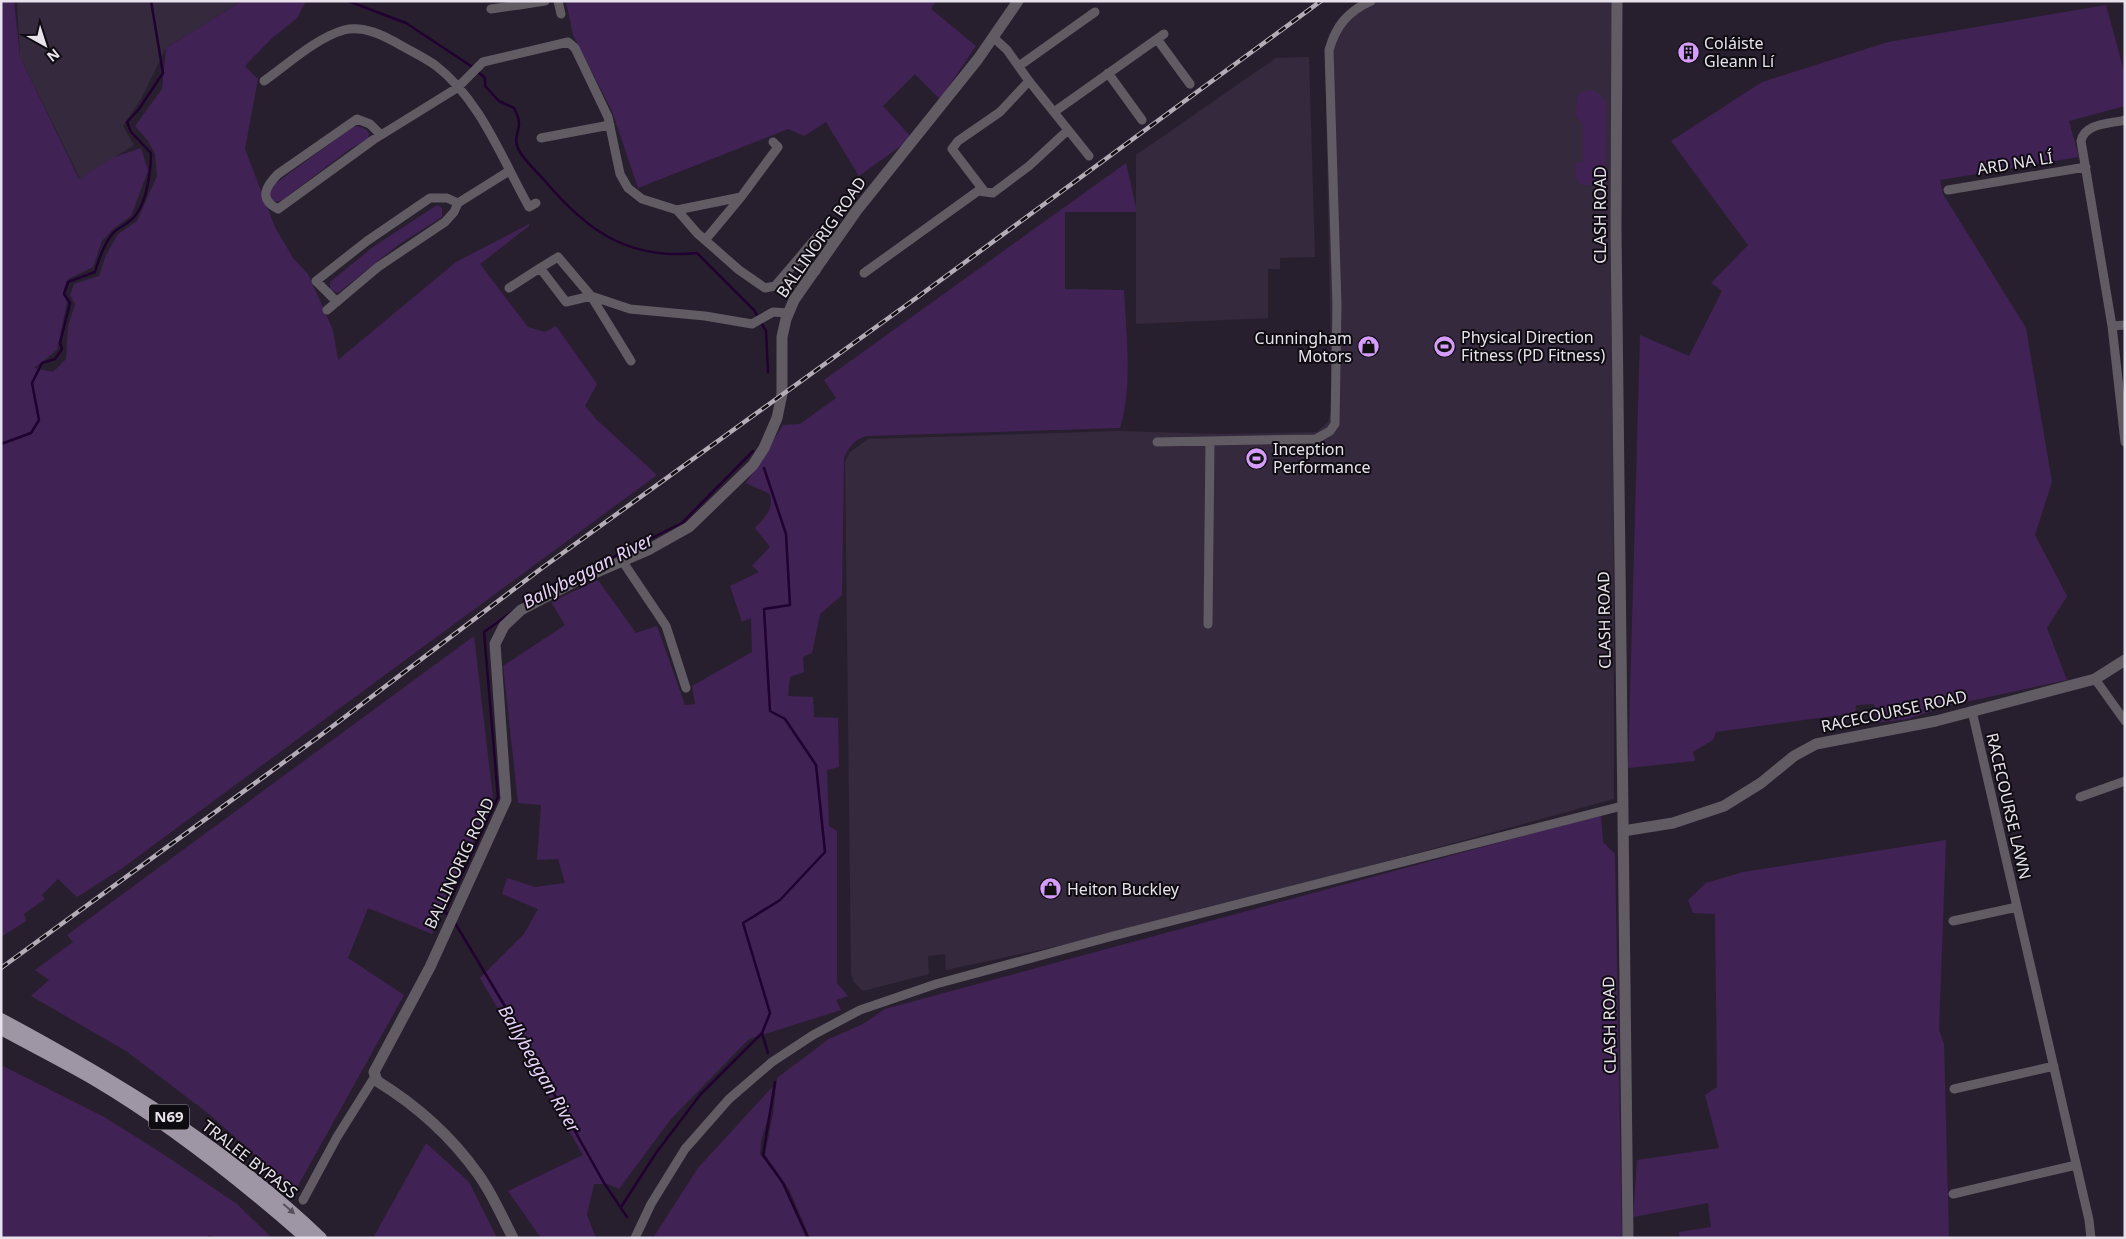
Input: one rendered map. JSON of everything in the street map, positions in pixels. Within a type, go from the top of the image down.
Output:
[{"type":"main road","name":"TRALEE BYPASS","points":[[1,1019],[91,1068],[153,1106],[266,1189],[321,1238]]},
{"type":"main road","name":"TRALEE BYPASS","points":[[1,1029],[95,1081],[143,1112],[210,1158],[306,1238]]},
{"type":"street","points":[[491,10],[519,3],[545,1]]},
{"type":"street","points":[[558,1],[560,14]]},
{"type":"street","name":"BALLINORIG ROAD","points":[[304,1200],[337,1137],[374,1078],[374,1072],[430,967],[506,800],[495,644],[504,626],[521,610],[576,581],[623,562],[690,527],[745,474],[762,453],[777,418],[782,394],[782,336],[788,313],[794,300],[857,210],[993,37],[1018,1]]},
{"type":"street","points":[[1157,442],[1316,439],[1330,431],[1335,424],[1337,306],[1329,50],[1334,34],[1343,19],[1356,8],[1371,1]]},
{"type":"street","name":"CLASH ROAD","points":[[1616,1],[1616,219],[1628,1238]]},
{"type":"street","points":[[1018,66],[1095,12]]},
{"type":"street","points":[[264,81],[320,42],[345,30],[365,29],[388,37],[435,65],[457,88],[481,118],[529,207],[536,203]]},
{"type":"street","points":[[1054,112],[1161,36],[1190,84]]},
{"type":"street","points":[[993,37],[1007,50],[1028,81],[1089,156]]},
{"type":"street","points":[[381,135],[370,124],[357,119],[278,174],[267,185],[265,194],[272,206],[278,209],[381,135],[457,88],[483,62],[568,42],[575,48],[608,117],[620,174],[628,188],[642,199],[677,210],[741,196]]},
{"type":"street","points":[[1108,73],[1142,120]]},
{"type":"street","points":[[984,191],[952,150],[958,141],[1000,112],[1028,81]]},
{"type":"street","points":[[2125,120],[2088,128],[2083,134],[2081,141],[2112,326],[2125,442]]},
{"type":"street","points":[[541,138],[610,125]]},
{"type":"street","points":[[864,273],[978,191],[993,193],[1029,166],[1068,130]]},
{"type":"street","points":[[706,239],[778,147],[773,142]]},
{"type":"street","name":"ARD NA LÍ","points":[[1948,190],[2086,167]]},
{"type":"street","points":[[327,310],[378,267],[446,222],[458,203],[509,171]]},
{"type":"street","points":[[337,302],[316,281],[367,241],[430,198],[447,198],[458,203]]},
{"type":"street","points":[[677,210],[697,233],[739,270],[765,288],[775,286],[820,233],[827,239]]},
{"type":"street","points":[[509,288],[558,257],[591,296],[632,361]]},
{"type":"street","points":[[799,258],[816,271]]},
{"type":"street","points":[[540,268],[566,302],[591,296],[630,310],[705,316],[752,324],[774,312],[788,313]]},
{"type":"street","points":[[2112,326],[2125,325]]},
{"type":"street","points":[[1208,624],[1210,441]]},
{"type":"street","points":[[623,562],[666,626],[686,688]]},
{"type":"street","name":"RACECOURSE ROAD","points":[[1623,831],[1673,823],[1724,806],[1761,783],[1801,752],[1816,744],[1904,728],[2095,679],[2125,660]]},
{"type":"street","points":[[2095,679],[2125,721]]},
{"type":"street","name":"RACECOURSE LAWN","points":[[1972,711],[2089,1220],[2091,1238]]},
{"type":"street","points":[[2080,797],[2125,781]]},
{"type":"street","points":[[635,1238],[651,1204],[685,1149],[729,1099],[772,1062],[822,1030],[860,1010],[936,984],[1113,936],[1622,806]]},
{"type":"street","points":[[1953,921],[2017,907]]},
{"type":"street","points":[[1954,1089],[2054,1066]]},
{"type":"street","points":[[374,1078],[425,1116],[460,1151],[479,1175],[514,1238]]},
{"type":"street","points":[[1953,1194],[2076,1165]]},
{"type":"shaded area","points":[[1,1],[14,1],[20,57],[79,179],[112,158],[141,148],[148,171],[131,216],[114,228],[102,241],[93,267],[68,279],[63,292],[67,302],[57,350],[34,368],[53,372],[66,359],[68,327],[75,304],[70,295],[74,284],[99,276],[106,255],[118,234],[137,221],[157,176],[155,154],[148,141],[135,126],[162,89],[166,48],[242,1],[306,1],[297,18],[271,39],[245,66],[258,79],[245,149],[275,227],[293,258],[308,274],[333,330],[338,360],[456,262],[529,224],[529,226],[480,264],[528,327],[545,332],[556,326],[597,384],[585,406],[597,420],[657,475],[121,869],[77,897],[58,879],[42,895],[45,899],[24,914],[26,921],[1,937]]},
{"type":"shaded area","points":[[17,1],[242,1],[166,48],[141,99],[123,126],[134,145],[80,179],[20,57]]},
{"type":"shaded area","points":[[936,1],[931,9],[976,46],[940,99],[915,74],[883,106],[912,138],[859,176],[826,122],[804,136],[788,129],[638,188],[612,111],[573,35],[566,2]]},
{"type":"shaded area","points":[[1364,1],[1613,1],[1614,799],[1169,921],[1100,937],[946,970],[945,954],[928,956],[929,974],[863,991],[854,982],[851,974],[845,462],[850,452],[868,439],[1118,431],[1218,434],[1316,432],[1328,422],[1332,408],[1325,51],[1329,34],[1338,19],[1352,7]]},
{"type":"shaded area","points":[[2106,5],[2125,75],[2125,106],[2069,121],[2079,157],[1940,180],[1943,194],[2026,328],[2052,482],[2035,535],[2067,596],[2047,628],[2067,680],[1947,706],[1908,719],[1876,723],[1874,704],[1856,705],[1855,713],[1716,732],[1713,740],[1693,752],[1695,761],[1628,768],[1640,335],[1689,356],[1722,291],[1711,283],[1748,245],[1671,141],[1762,82],[1888,42]]},
{"type":"shaded area","points":[[1309,57],[1315,257],[1280,258],[1280,269],[1268,269],[1268,318],[1136,324],[1136,155],[1276,58]]},
{"type":"shaded area","points":[[1592,90],[1601,95],[1606,105],[1605,178],[1597,184],[1587,185],[1580,184],[1575,176],[1576,163],[1583,162],[1583,123],[1576,117],[1577,96],[1582,92]]},
{"type":"shaded area","points":[[358,126],[367,130],[369,134],[368,139],[350,149],[281,201],[274,202],[269,194],[269,188],[353,127]]},
{"type":"shaded area","points":[[1126,163],[1137,212],[1065,212],[1065,289],[1124,290],[1128,378],[1120,428],[866,436],[852,444],[844,458],[842,595],[820,614],[812,653],[803,657],[804,672],[790,677],[788,696],[813,697],[814,717],[838,718],[839,767],[827,770],[829,826],[837,831],[837,983],[848,996],[836,1000],[841,1010],[749,1039],[671,1119],[619,1189],[608,1184],[594,1184],[587,1215],[596,1238],[541,1238],[508,1191],[583,1155],[480,978],[524,934],[538,909],[502,894],[507,878],[535,887],[565,883],[558,859],[537,860],[541,805],[518,803],[503,666],[565,625],[551,602],[598,580],[636,633],[657,626],[685,705],[695,704],[692,686],[752,652],[751,618],[742,622],[730,586],[759,572],[752,566],[770,547],[755,528],[770,509],[770,494],[746,483],[783,425],[800,424],[836,398],[824,380]]},
{"type":"shaded area","points":[[437,205],[442,208],[442,217],[398,245],[338,293],[330,290],[330,282],[373,247]]},
{"type":"shaded area","points":[[474,636],[493,798],[432,934],[368,908],[348,958],[404,995],[295,1191],[209,1114],[126,1051],[31,996],[49,980],[35,970],[73,942],[67,935]]},
{"type":"shaded area","points":[[1601,815],[1603,842],[1615,854],[1622,1238],[810,1238],[789,1189],[765,1155],[773,1114],[777,1078],[829,1039],[863,1024],[885,1009]]},
{"type":"shaded area","points":[[1946,840],[1939,1030],[1944,1044],[1949,1238],[1680,1238],[1679,1232],[1711,1227],[1708,1203],[1633,1217],[1637,1160],[1719,1148],[1705,1095],[1717,1087],[1715,914],[1693,913],[1688,900],[1706,883],[1743,872]]},
{"type":"shaded area","points":[[1,1065],[106,1118],[166,1156],[237,1204],[272,1238],[214,1238],[209,1235],[208,1238],[1,1238]]},
{"type":"shaded area","points":[[775,1084],[770,1111],[761,1141],[760,1154],[780,1180],[807,1238],[653,1238],[698,1168]]},
{"type":"shaded area","points":[[426,1143],[469,1182],[497,1238],[373,1238]]},
{"type":"waterway","points":[[1,444],[31,433],[39,420],[32,383],[42,363],[55,359],[62,349],[60,343],[70,303],[64,294],[68,282],[95,272],[102,251],[110,237],[133,218],[143,203],[149,177],[151,153],[131,132],[127,122],[139,109],[163,73],[151,1]]},
{"type":"waterway","name":"Ballybeggan River","points":[[348,1],[406,23],[474,68]]},
{"type":"waterway","name":"Ballybeggan River","points":[[478,72],[485,78],[485,86],[499,101],[514,108],[519,121],[516,144],[522,156],[577,215],[612,239],[630,247],[651,252],[673,254],[697,253],[754,310],[766,331],[768,372]]},
{"type":"waterway","name":"Ballybeggan River","points":[[585,571],[682,523],[753,451]]},
{"type":"waterway","points":[[764,468],[786,534],[790,605],[764,609],[770,711],[785,719],[816,765],[825,852],[780,900],[743,923],[770,1013],[762,1033],[768,1053]]},
{"type":"waterway","name":"Ballybeggan River","points":[[523,603],[536,593],[571,577]]},
{"type":"waterway","name":"Ballybeggan River","points":[[447,914],[445,911],[498,797],[484,632],[513,611]]},
{"type":"waterway","name":"Ballybeggan River","points":[[455,923],[506,1008],[604,1183],[627,1217]]},
{"type":"waterway","points":[[621,1207],[656,1153],[700,1095],[762,1033]]},
{"type":"waterway","points":[[775,1082],[763,1155],[783,1183],[808,1238]]},
{"type":"railway","points":[[1,968],[317,738],[542,568],[919,296],[1321,1]]},
{"type":"place","name":"Coláiste Gleann Lí","points":[[1688,52]]},
{"type":"place","name":"Physical Direction Fitness (PD Fitness)","points":[[1445,346]]},
{"type":"place","name":"Cunningham Motors","points":[[1368,347]]},
{"type":"place","name":"Inception Performance","points":[[1257,458]]},
{"type":"place","name":"Heiton Buckley","points":[[1051,889]]}]
